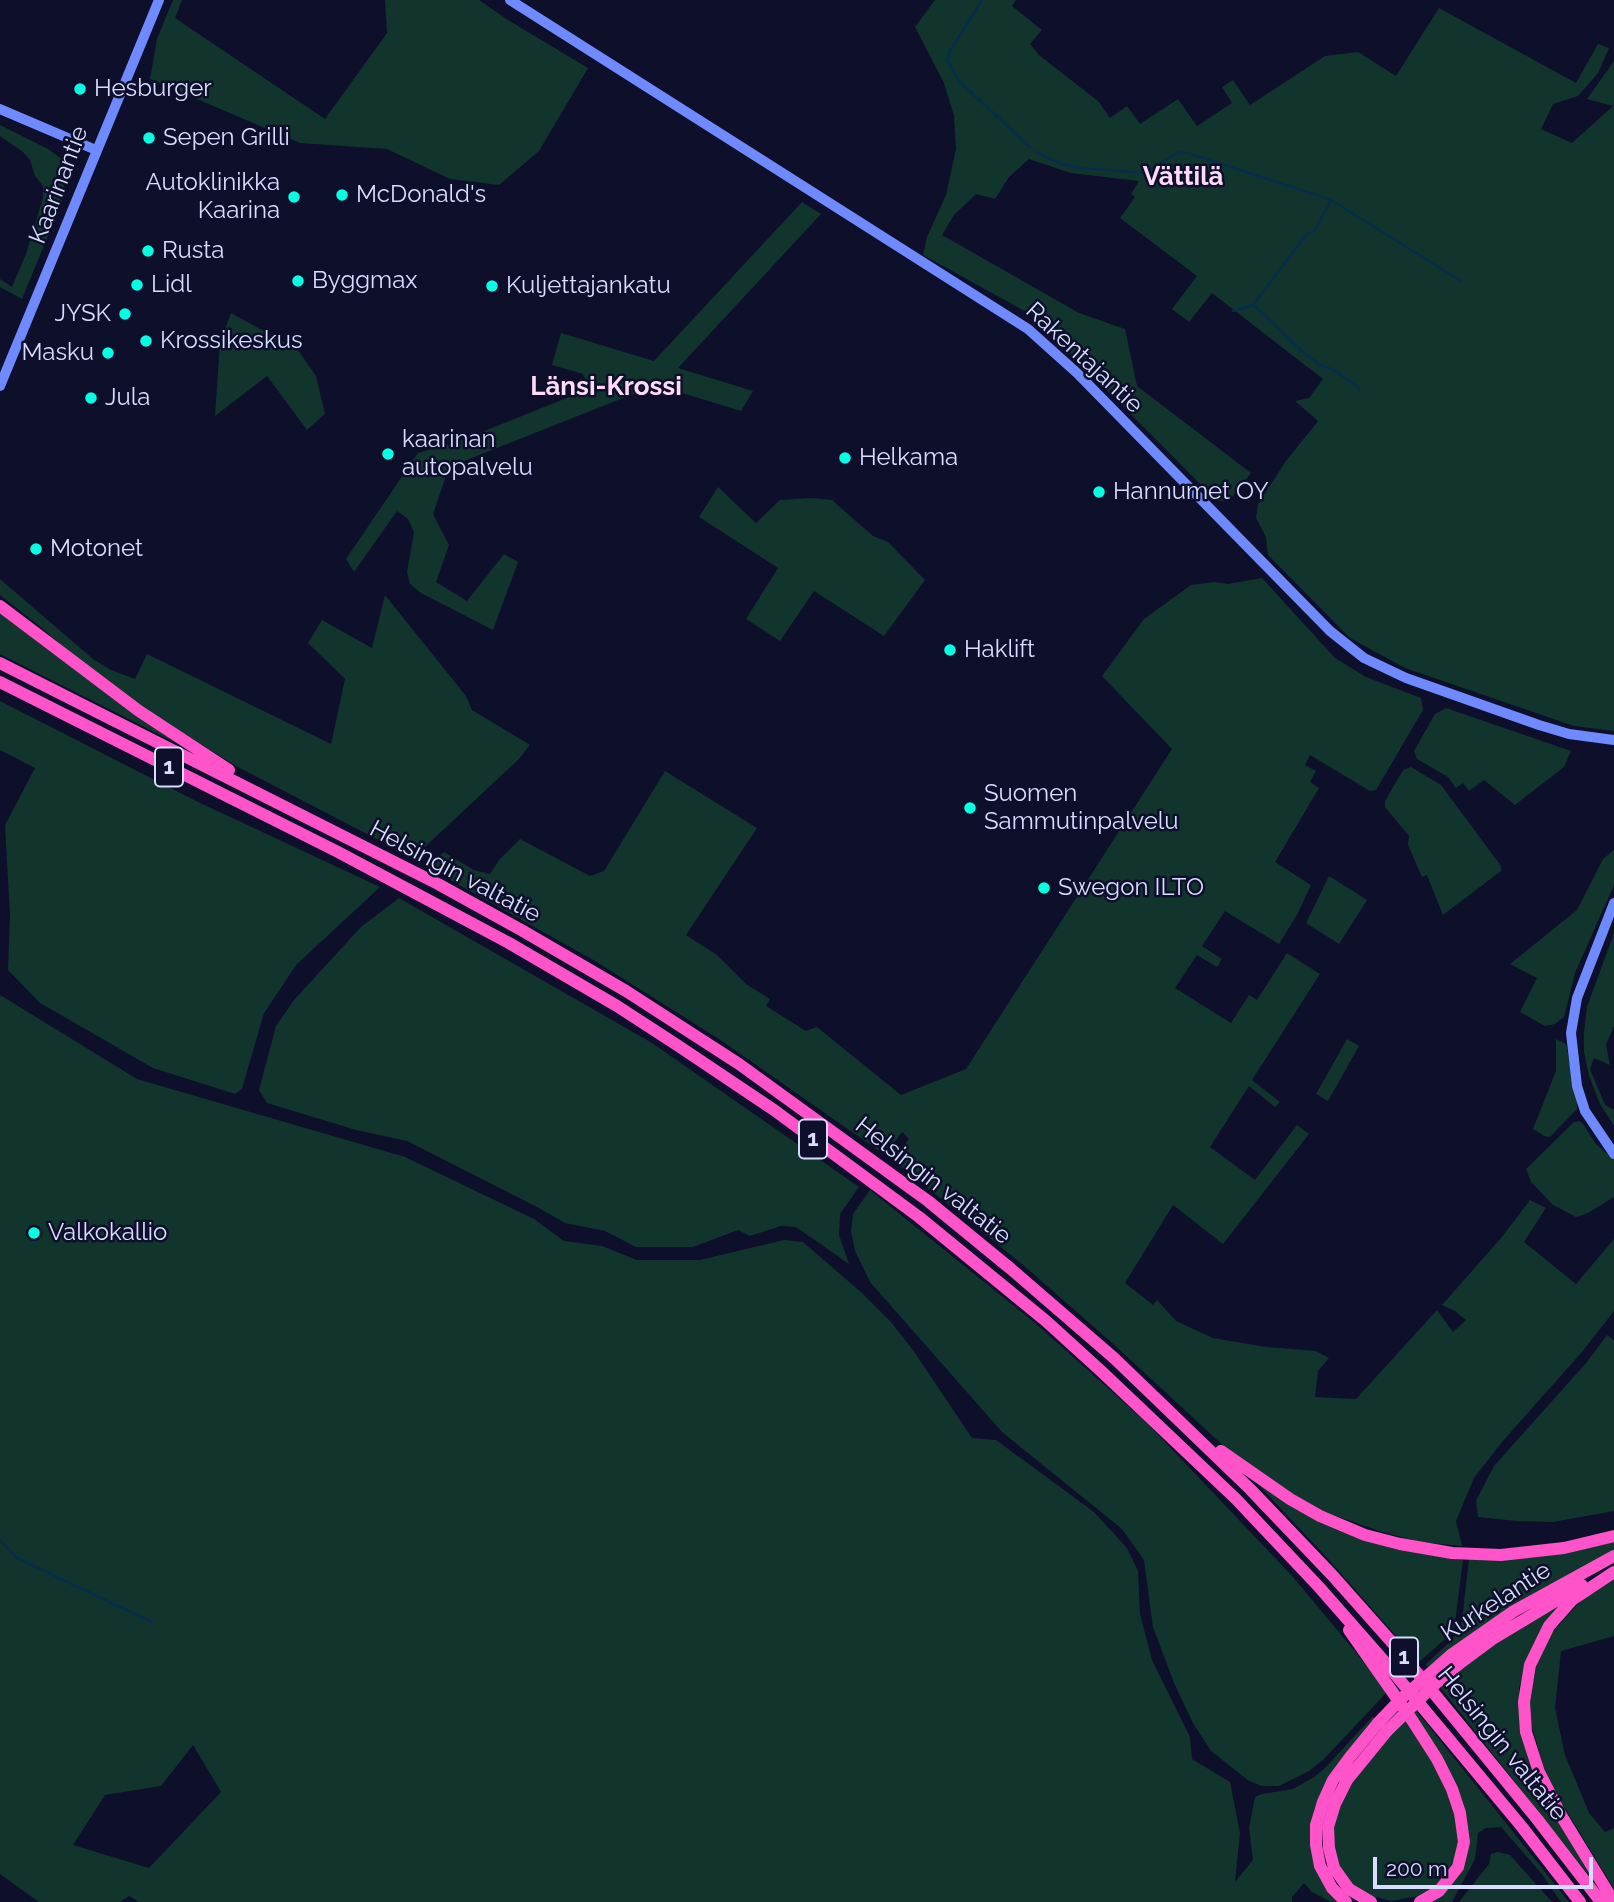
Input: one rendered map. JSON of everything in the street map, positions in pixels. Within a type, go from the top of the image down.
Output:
[{"type":"highway","points":[[0,606],[139,711],[266,796]]},
{"type":"highway","name":"Helsingin valtatie","points":[[0,663],[438,884],[523,931],[626,991],[739,1064],[886,1168],[1067,1316],[1189,1428],[1333,1576],[1396,1647],[1537,1819],[1601,1902]]},
{"type":"highway","name":"Helsingin valtatie","points":[[0,682],[338,852],[509,943],[617,1006],[774,1110],[919,1217],[1046,1321],[1177,1441],[1319,1587],[1447,1736],[1580,1902]]},
{"type":"highway","points":[[1189,1428],[1290,1499],[1347,1528],[1386,1541],[1452,1553],[1501,1555],[1564,1548],[1614,1536]]},
{"type":"highway","name":"Kurkelantie","points":[[1383,1727],[1402,1698],[1455,1660],[1514,1611],[1614,1556]]},
{"type":"highway","points":[[1614,1571],[1572,1600],[1549,1626],[1530,1665],[1524,1702],[1526,1732],[1539,1772],[1562,1817],[1614,1902]]},
{"type":"highway","name":"Kurkelantie","points":[[1455,1660],[1571,1591],[1614,1571]]},
{"type":"highway","points":[[1319,1587],[1427,1743],[1452,1789],[1460,1813],[1464,1842],[1458,1867],[1439,1891],[1420,1902]]},
{"type":"highway","points":[[1346,1902],[1332,1888],[1320,1866],[1316,1825],[1333,1780],[1383,1727]]},
{"type":"highway","points":[[1371,1902],[1349,1889],[1334,1868],[1328,1827],[1335,1804],[1348,1780],[1383,1727]]},
{"type":"street","name":"Kaarinantie","points":[[0,386],[159,0]]},
{"type":"street","name":"Rakentajantie","points":[[510,0],[1019,322],[1077,373],[1330,631],[1364,658],[1406,678],[1539,725],[1569,734],[1614,740]]},
{"type":"street","points":[[0,108],[96,150]]},
{"type":"street","points":[[1614,903],[1577,998],[1571,1033],[1577,1086],[1585,1111],[1614,1154]]},
{"type":"green space","points":[[173,0],[182,0],[175,18],[325,119],[387,33],[385,0],[479,0],[588,68],[539,151],[499,185],[450,179],[387,149],[300,143],[150,79],[157,39]]},
{"type":"green space","points":[[935,0],[1016,0],[1012,6],[1042,30],[1030,44],[1039,55],[1098,101],[1110,118],[1127,106],[1140,124],[1178,99],[1197,126],[1232,103],[1222,87],[1233,80],[1250,105],[1325,56],[1358,52],[1396,76],[1439,8],[1576,83],[1598,44],[1609,48],[1598,73],[1578,96],[1553,104],[1541,129],[1572,143],[1613,106],[1587,99],[1614,61],[1614,731],[1574,726],[1405,668],[1350,638],[1268,555],[1266,537],[1256,518],[1258,504],[1286,461],[1318,421],[1295,401],[1309,398],[1323,379],[1212,293],[1189,322],[1172,309],[1197,276],[1120,218],[1135,197],[1131,194],[1139,181],[1071,173],[1029,159],[1009,177],[995,199],[976,194],[954,215],[942,235],[1079,313],[1125,329],[1137,386],[1251,473],[1229,501],[1217,501],[1032,315],[923,255],[927,237],[946,195],[956,149],[954,116],[944,83],[915,27]]},
{"type":"green space","points":[[0,125],[48,149],[66,162],[64,187],[59,198],[62,201],[22,299],[0,287],[0,279],[12,287],[26,254],[43,198],[43,186],[35,176],[30,160],[0,136]]},
{"type":"green space","points":[[802,202],[821,214],[678,368],[753,391],[741,411],[656,385],[449,467],[433,514],[449,545],[436,582],[467,601],[504,554],[518,562],[493,630],[421,593],[410,584],[407,572],[414,532],[408,519],[397,511],[354,572],[346,559],[418,453],[457,442],[589,389],[583,374],[552,365],[561,333],[654,361]]},
{"type":"green space","points":[[231,313],[298,350],[316,376],[325,414],[307,430],[267,376],[215,416],[220,342]]},
{"type":"green space","points":[[718,487],[756,523],[780,500],[832,500],[873,536],[888,542],[925,580],[884,636],[814,591],[780,641],[746,619],[778,568],[699,517]]},
{"type":"green space","points":[[1262,578],[1335,658],[1366,677],[1421,698],[1423,710],[1376,790],[1370,791],[1310,755],[1305,765],[1316,771],[1310,782],[1319,788],[1275,862],[1311,885],[1298,913],[1279,944],[1225,911],[1202,946],[1222,959],[1217,967],[1197,955],[1175,988],[1231,1023],[1249,995],[1257,1000],[1287,953],[1320,974],[1252,1080],[1280,1102],[1275,1107],[1249,1086],[1210,1147],[1255,1180],[1297,1125],[1309,1134],[1223,1244],[1173,1205],[1125,1283],[1153,1305],[1157,1300],[1176,1321],[1213,1338],[1266,1347],[1316,1351],[1329,1358],[1318,1371],[1315,1397],[1356,1399],[1437,1310],[1453,1332],[1466,1320],[1442,1305],[1502,1237],[1530,1200],[1546,1208],[1524,1242],[1576,1284],[1614,1239],[1614,1311],[1474,1478],[1456,1521],[1462,1546],[1420,1542],[1379,1531],[1328,1513],[1282,1489],[1240,1461],[1022,1264],[893,1160],[909,1139],[902,1132],[885,1155],[719,1039],[595,961],[427,867],[444,852],[474,870],[490,874],[500,859],[520,839],[590,876],[604,871],[665,771],[757,828],[686,935],[717,955],[746,984],[770,999],[766,1006],[806,1031],[817,1027],[901,1095],[966,1069],[1172,749],[1102,676],[1144,619],[1191,585],[1214,582],[1228,584]]},
{"type":"green space","points":[[0,579],[93,659],[111,670],[135,679],[147,654],[331,744],[345,679],[308,643],[322,620],[372,648],[385,595],[466,696],[472,710],[530,745],[519,759],[413,858],[236,766],[135,703],[79,661],[0,595]]},
{"type":"green space","points":[[0,609],[186,748],[0,654]]},
{"type":"green space","points":[[0,701],[196,801],[380,887],[296,965],[264,1013],[242,1089],[235,1094],[153,1068],[40,1003],[8,970],[10,915],[5,825],[35,768],[0,750]]},
{"type":"green space","points":[[1446,708],[1571,751],[1564,767],[1515,805],[1484,780],[1469,791],[1463,783],[1456,788],[1448,777],[1417,759],[1414,751],[1435,714]]},
{"type":"green space","points":[[1411,767],[1441,785],[1501,866],[1501,871],[1443,915],[1427,875],[1422,877],[1408,845],[1409,836],[1385,807],[1385,801],[1403,770]]},
{"type":"green space","points":[[1614,850],[1614,885],[1575,973],[1564,1017],[1555,1024],[1545,1026],[1520,1012],[1537,978],[1510,964],[1577,910],[1603,859]]},
{"type":"green space","points":[[1329,876],[1367,900],[1339,944],[1306,923]]},
{"type":"green space","points":[[399,898],[652,1043],[859,1187],[840,1214],[839,1235],[849,1264],[796,1227],[781,1226],[750,1236],[738,1230],[693,1247],[636,1247],[605,1231],[565,1223],[407,1141],[356,1130],[267,1103],[259,1090],[276,1026],[294,1000],[361,927]]},
{"type":"green space","points":[[1614,933],[1614,1026],[1606,1045],[1610,1065],[1594,1058],[1590,1069],[1605,1105],[1614,1110],[1614,1126],[1600,1104],[1589,1076],[1584,1052],[1584,1033],[1587,1007]]},
{"type":"green space","points":[[0,995],[137,1079],[405,1157],[534,1219],[564,1241],[602,1246],[637,1260],[700,1260],[784,1240],[803,1242],[890,1321],[913,1350],[972,1438],[996,1440],[1094,1512],[1127,1548],[1138,1571],[1140,1614],[1152,1660],[1190,1737],[1192,1759],[1230,1782],[1240,1833],[1235,1882],[1253,1860],[1249,1828],[1255,1797],[1293,1789],[1314,1777],[1373,1716],[1375,1720],[1322,1792],[1314,1809],[1311,1828],[1339,1902],[1331,1902],[1312,1892],[1304,1883],[1292,1897],[1292,1902],[139,1902],[129,1896],[120,1902],[39,1902],[0,1874]],"holes":[[[193,1745],[221,1792],[149,1868],[73,1845],[105,1795],[161,1786]]]},
{"type":"green space","points":[[1347,1039],[1359,1046],[1328,1101],[1316,1094]]},
{"type":"green space","points":[[1556,1039],[1566,1044],[1577,1109],[1550,1137],[1533,1129],[1556,1071]]},
{"type":"green space","points":[[1579,1121],[1596,1144],[1614,1160],[1614,1197],[1576,1217],[1553,1205],[1531,1182],[1526,1169],[1574,1122]]},
{"type":"green space","points":[[870,1190],[1034,1322],[1147,1423],[1293,1577],[1387,1692],[1323,1760],[1309,1771],[1279,1786],[1262,1786],[1249,1781],[1211,1751],[1193,1723],[1174,1683],[1153,1627],[1144,1560],[1122,1529],[1002,1432],[870,1282],[855,1251],[851,1231],[853,1214]]},
{"type":"green space","points":[[1607,1335],[1614,1340],[1614,1511],[1553,1522],[1478,1517],[1476,1501],[1494,1466],[1587,1362]]},
{"type":"green space","points":[[1253,1479],[1411,1550],[1463,1560],[1452,1633],[1419,1662]]},
{"type":"green space","points":[[1614,1540],[1614,1551],[1460,1643],[1428,1667],[1425,1665],[1454,1638],[1462,1621],[1469,1559]]},
{"type":"green space","points":[[1614,1579],[1614,1636],[1561,1651],[1555,1708],[1565,1755],[1589,1813],[1605,1832],[1614,1828],[1614,1889],[1557,1795],[1543,1765],[1530,1719],[1530,1697],[1539,1654],[1551,1634],[1584,1598]]},
{"type":"green space","points":[[1577,1592],[1528,1657],[1519,1688],[1521,1719],[1598,1887],[1440,1687],[1478,1654]]},
{"type":"green space","points":[[1415,1709],[1569,1902],[1561,1902],[1541,1873],[1501,1827],[1486,1828],[1478,1833],[1475,1859],[1452,1902],[1430,1902],[1440,1895],[1468,1832],[1412,1713]]},
{"type":"green space","points":[[1406,1719],[1421,1740],[1452,1801],[1460,1842],[1455,1859],[1438,1885],[1418,1896],[1391,1901],[1364,1894],[1356,1889],[1341,1871],[1335,1855],[1333,1822],[1339,1803],[1360,1768]]},
{"type":"green space","points":[[1498,1852],[1510,1855],[1552,1902],[1459,1902],[1489,1864],[1491,1854]]},
{"type":"waterway","points":[[982,0],[947,60],[959,81],[1030,147]]},
{"type":"waterway","points":[[1036,152],[1061,164],[1080,168],[1145,173],[1178,152],[1191,154],[1331,200],[1461,281]]},
{"type":"waterway","points":[[1233,311],[1253,305],[1306,235],[1315,230],[1331,200]]},
{"type":"waterway","points":[[1254,305],[1302,351],[1360,389]]},
{"type":"waterway","points":[[0,1540],[17,1558],[152,1622]]},
{"type":"place","name":"Hesburger","points":[[80,89]]},
{"type":"place","name":"Sepen Grilli","points":[[149,138]]},
{"type":"place","name":"McDonald's","points":[[342,195]]},
{"type":"place","name":"Autoklinikka Kaarina","points":[[294,197]]},
{"type":"place","name":"Rusta","points":[[148,251]]},
{"type":"place","name":"Byggmax","points":[[298,281]]},
{"type":"place","name":"Lidl","points":[[137,285]]},
{"type":"place","name":"Kuljettajankatu","points":[[492,286]]},
{"type":"place","name":"JYSK","points":[[125,314]]},
{"type":"place","name":"Krossikeskus","points":[[146,341]]},
{"type":"place","name":"Masku","points":[[108,353]]},
{"type":"place","name":"Jula","points":[[91,398]]},
{"type":"place","name":"kaarinan autopalvelu","points":[[388,454]]},
{"type":"place","name":"Helkama","points":[[845,458]]},
{"type":"place","name":"Hannumet OY","points":[[1099,492]]},
{"type":"place","name":"Motonet","points":[[36,549]]},
{"type":"place","name":"Haklift","points":[[950,650]]},
{"type":"place","name":"Suomen Sammutinpalvelu","points":[[970,808]]},
{"type":"place","name":"Swegon ILTO","points":[[1044,888]]},
{"type":"place","name":"Valkokallio","points":[[34,1233]]},
{"type":"district","name":"Vättilä","points":[[1183,177]]},
{"type":"district","name":"Länsi-Krossi","points":[[606,387]]}]
